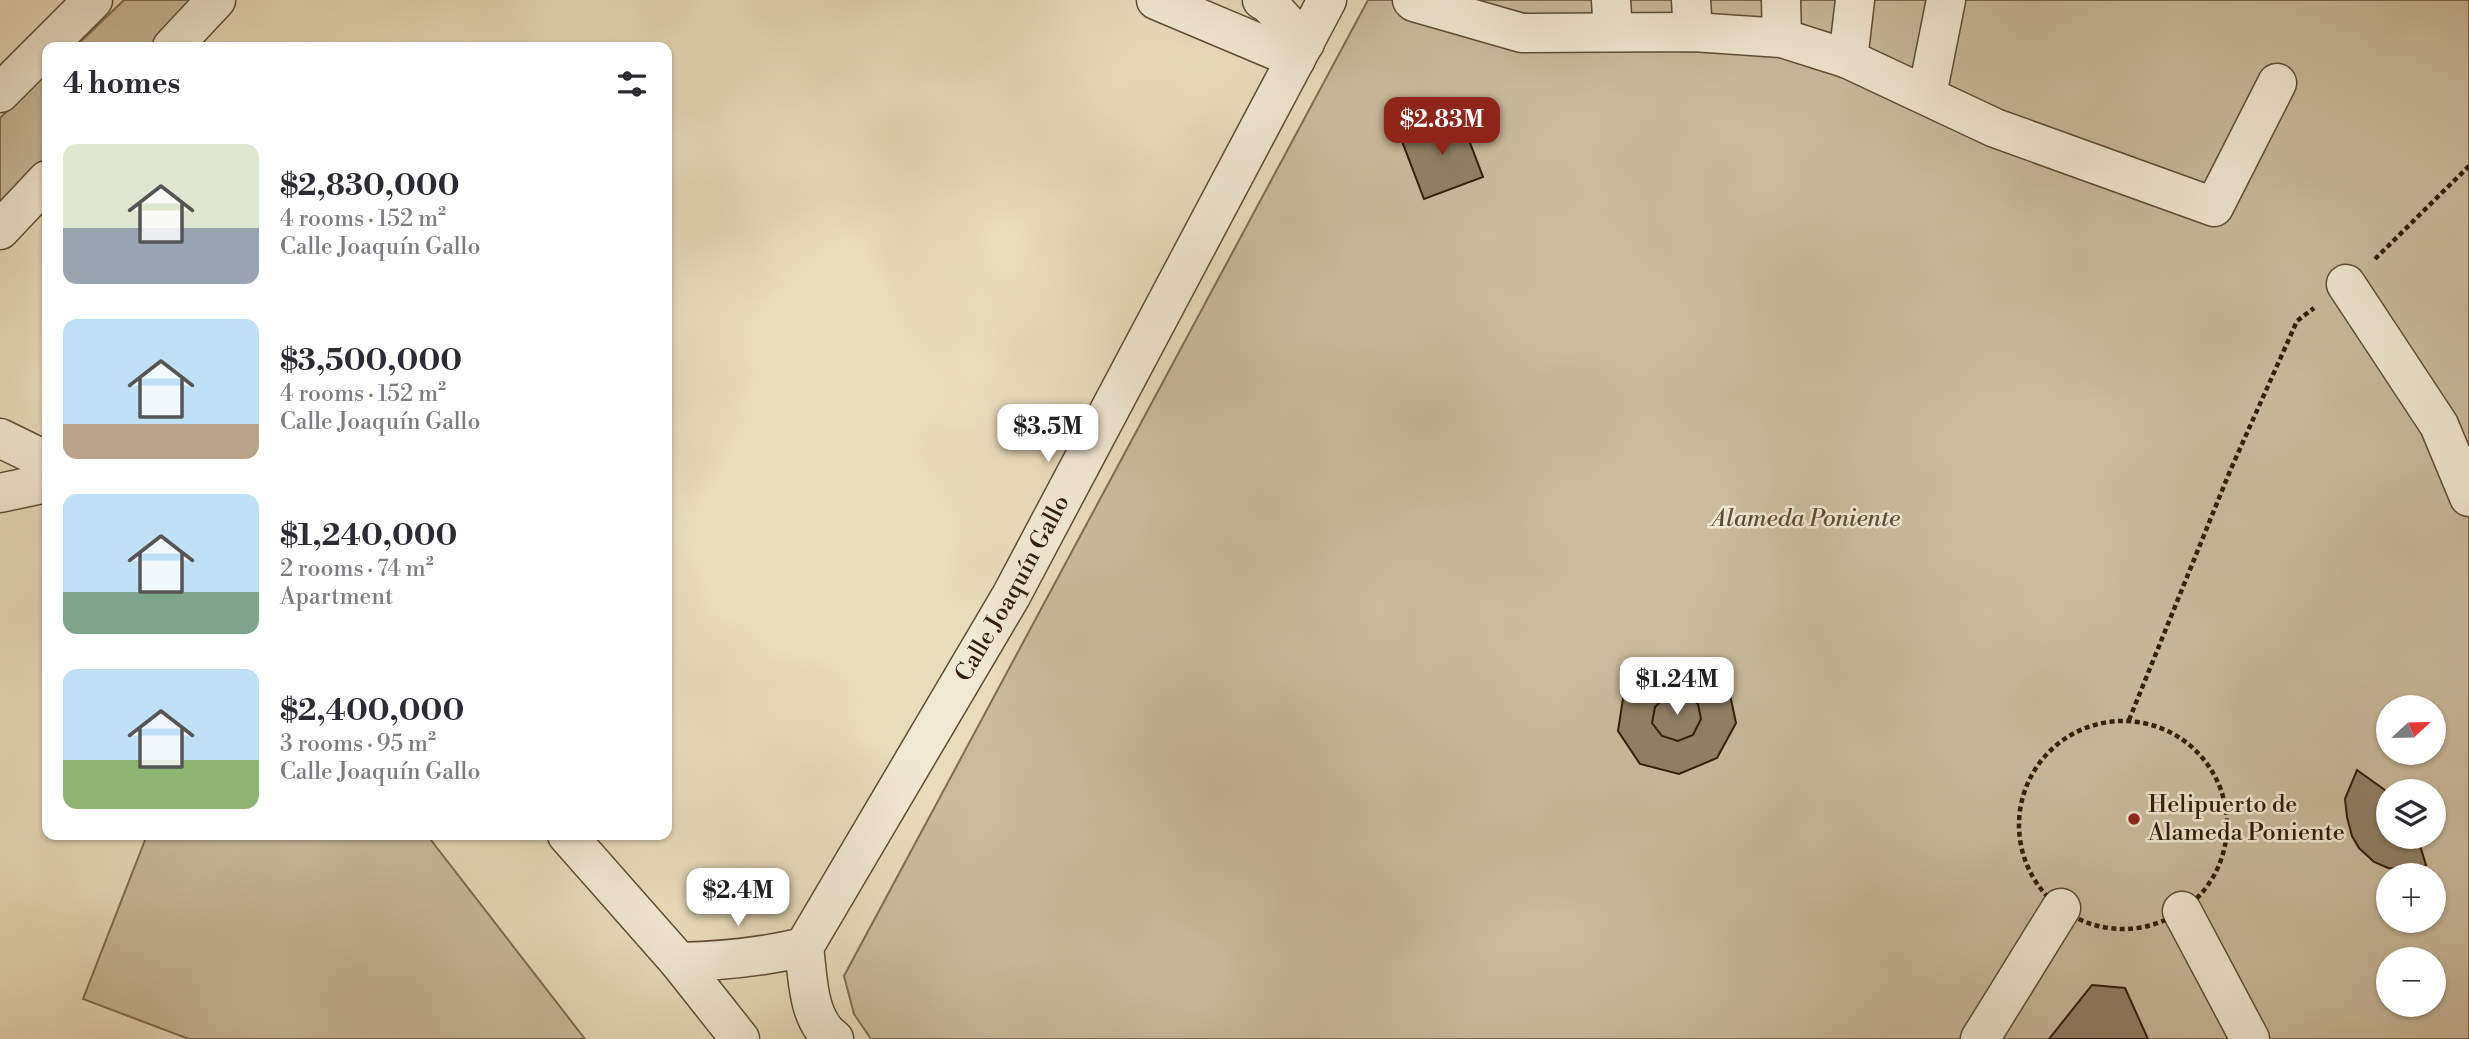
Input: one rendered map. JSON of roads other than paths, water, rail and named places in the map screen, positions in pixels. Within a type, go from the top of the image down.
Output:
[{"type":"street","points":[[51,42],[93,0]]},
{"type":"street","points":[[177,42],[216,0]]},
{"type":"street","points":[[1156,0],[1300,51]]},
{"type":"street","points":[[1262,0],[1269,4],[1300,51]]},
{"type":"street","name":"Calle Joaquín Gallo","points":[[804,947],[1011,596],[1327,0]]},
{"type":"street","points":[[1412,0],[1522,33],[1612,16],[1692,16],[1782,38],[1848,58],[1995,128],[2214,208],[2277,83]]},
{"type":"street","points":[[1781,0],[1782,38]]},
{"type":"street","points":[[1848,58],[1855,0]]},
{"type":"street","points":[[1927,95],[1946,0]]},
{"type":"street","points":[[0,93],[42,51]]},
{"type":"street","points":[[0,230],[42,185]]},
{"type":"street","points":[[2347,284],[2439,425],[2469,497]]},
{"type":"street","points":[[0,438],[42,459]]},
{"type":"street","points":[[0,493],[42,484]]},
{"type":"street","points":[[571,840],[679,962],[740,1039]]},
{"type":"street","points":[[1980,1039],[2061,908]]},
{"type":"street","points":[[2182,911],[2250,1039]]},
{"type":"street","points":[[679,962],[720,961],[776,954],[804,947],[817,1019],[834,1039]]},
{"type":"place","name":"Helipuerto de Alameda Poniente","points":[[2134,819]]},
{"type":"park label","name":"Alameda Poniente","points":[[1806,519]]}]
